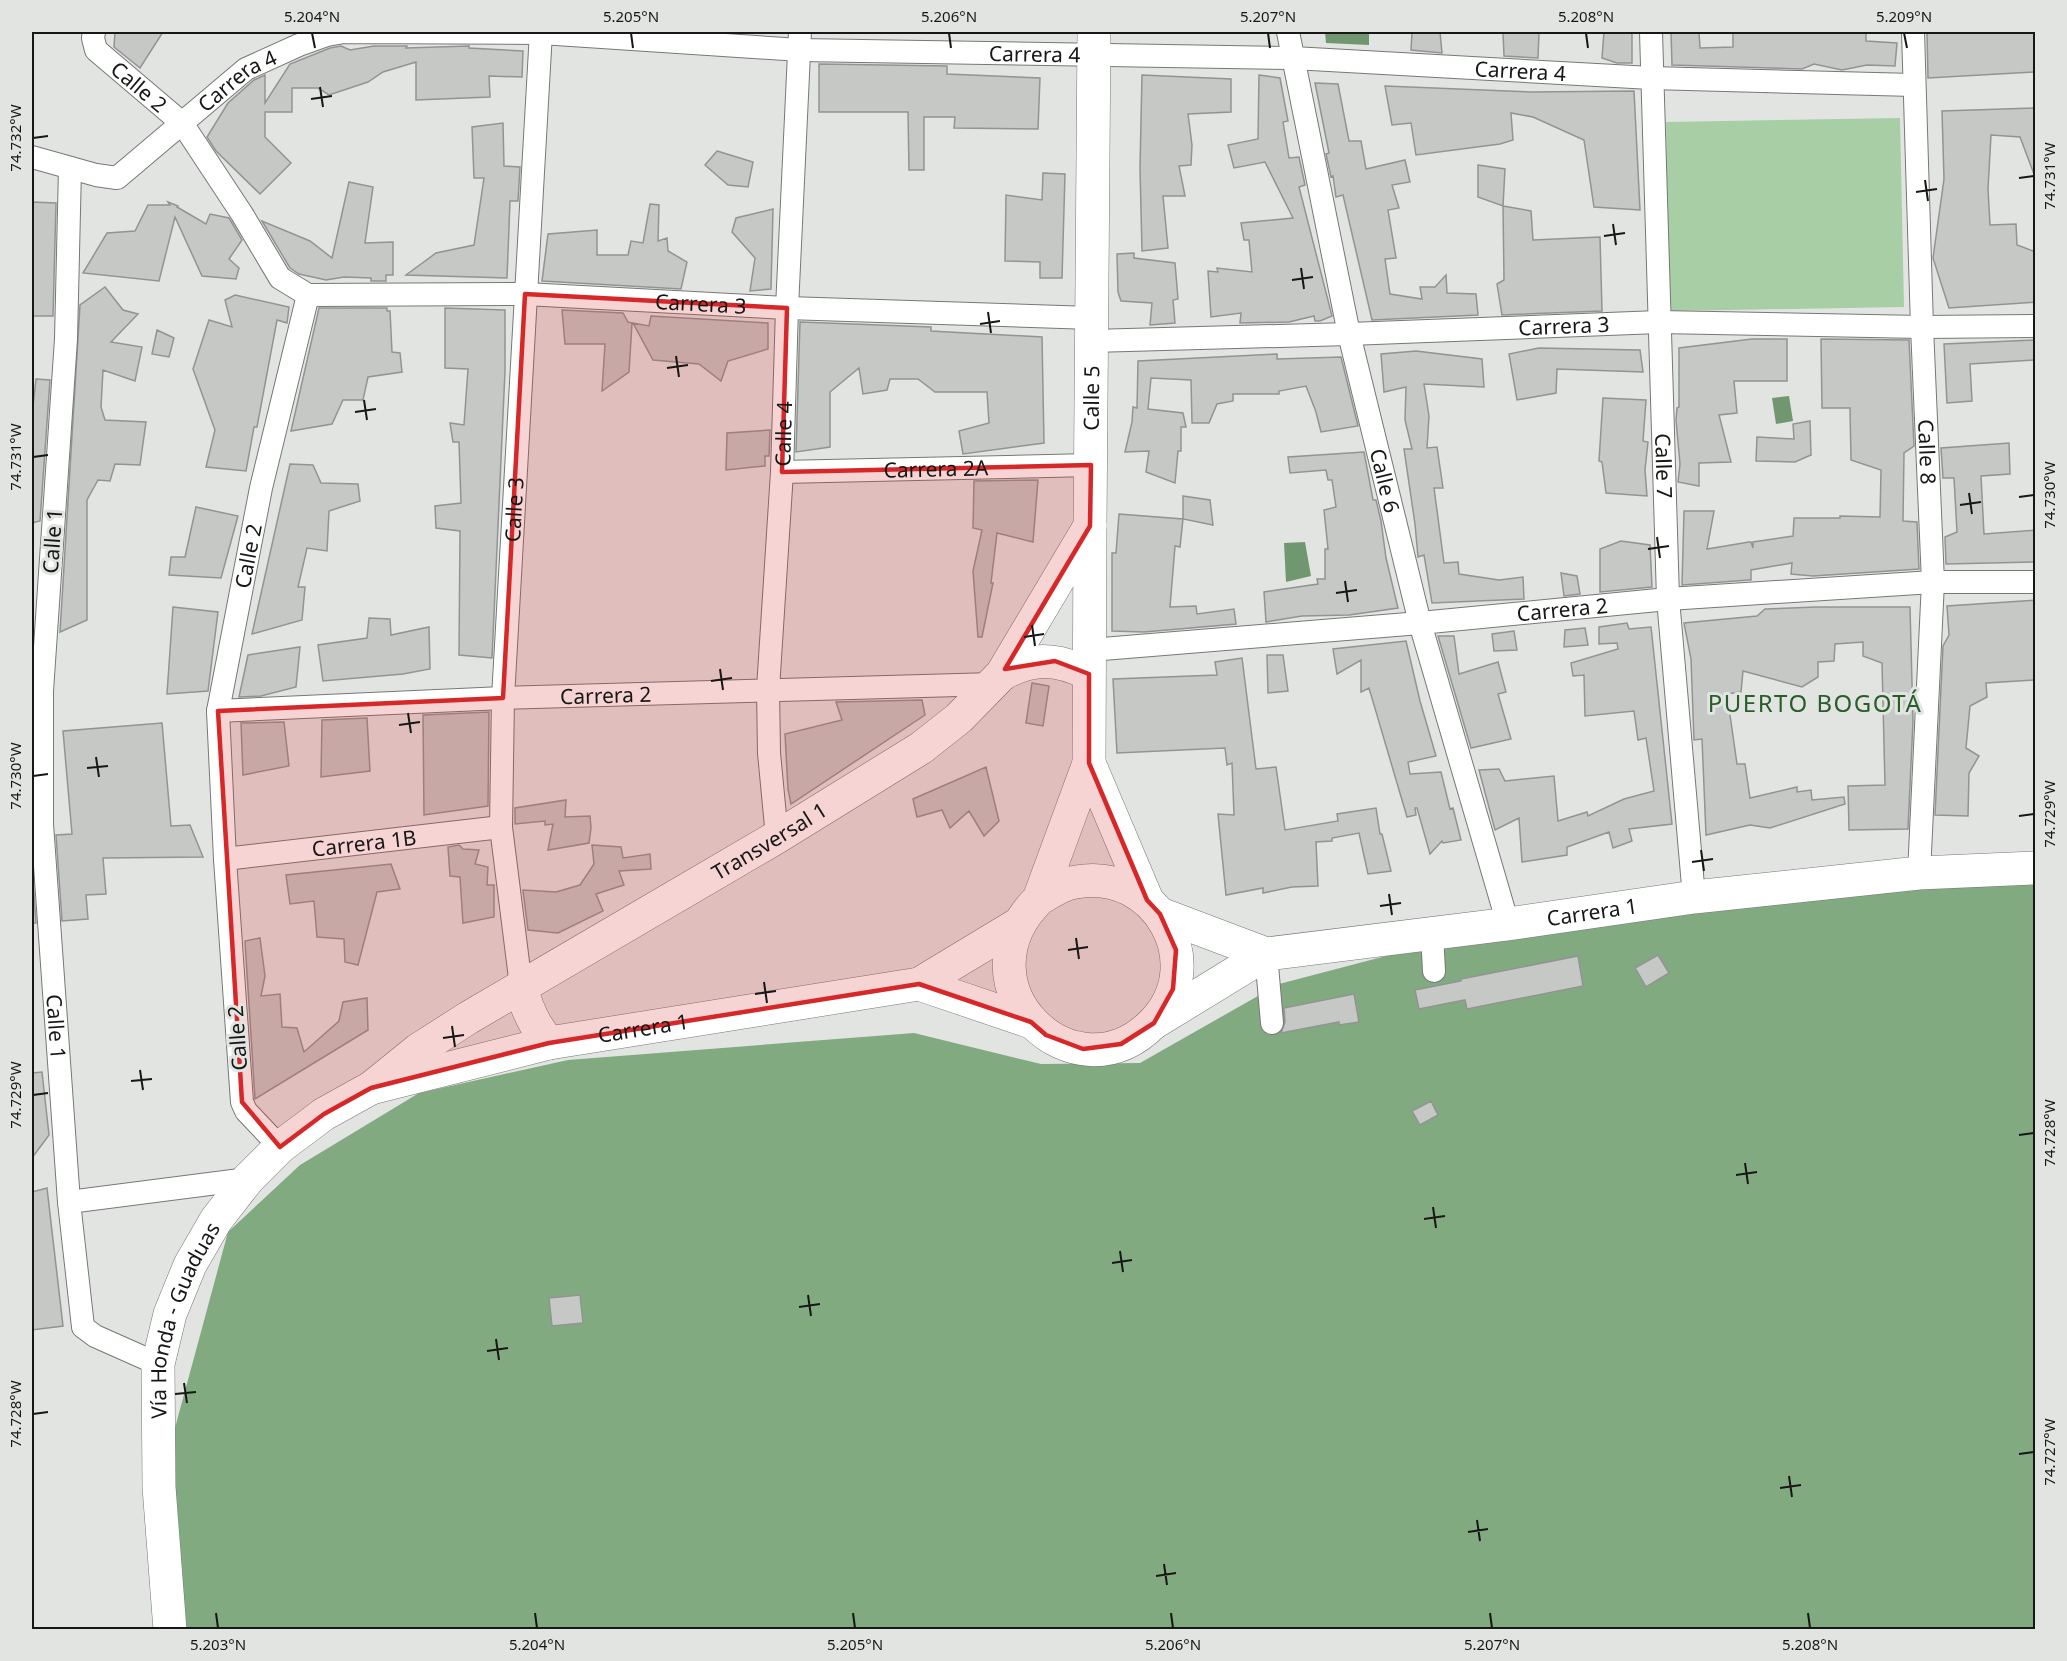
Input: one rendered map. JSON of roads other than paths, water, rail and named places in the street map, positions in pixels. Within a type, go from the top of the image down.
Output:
[{"type":"main road","name":"Calle 5","points":[[1029,911],[1089,763],[1094,44]]},
{"type":"main road","name":"Transversal 1","points":[[998,679],[1090,526]]},
{"type":"main road","name":"Transversal 1","points":[[371,1088],[418,1050],[521,986],[777,837],[921,748],[959,718],[998,679],[1018,666],[1036,662],[1055,662],[1073,666],[1090,662]]},
{"type":"main road","name":"Calle 5","points":[[1089,763],[1154,907]]},
{"type":"main road","name":"Carrera 1","points":[[1154,1023],[1266,954],[1508,924],[1694,897],[1919,873],[2036,868]]},
{"type":"main road","points":[[1093,880],[1112,882],[1131,889],[1154,907],[1173,941],[1177,970],[1173,989],[1154,1023],[1139,1035],[1121,1044],[1092,1049],[1064,1044],[1046,1035],[1031,1022],[1013,992],[1009,975],[1012,939],[1029,911],[1064,885],[1093,880]]},
{"type":"main road","name":"Carrera 1","points":[[1154,907],[1266,954]]},
{"type":"main road","name":"Carrera 1","points":[[371,1088],[549,1043],[919,984],[1029,911]]},
{"type":"main road","name":"Carrera 1","points":[[919,984],[1031,1022]]},
{"type":"main road","points":[[521,986],[530,1017],[549,1043]]},
{"type":"main road","name":"Vía Honda - Guaduas","points":[[170,1629],[159,1487],[158,1364],[170,1314],[190,1265],[216,1220],[248,1179],[280,1147],[324,1114],[371,1088]]},
{"type":"street","name":"Carrera 4","points":[[70,168],[117,178],[246,69],[299,45],[327,35],[344,32],[541,32],[800,41],[1094,44],[1293,58],[1651,78],[1914,85]]},
{"type":"street","name":"Calle 3","points":[[521,986],[501,827],[503,698],[541,32]]},
{"type":"street","name":"Calle 6","points":[[1288,32],[1349,334],[1420,623],[1508,924]]},
{"type":"street","name":"Calle 7","points":[[1651,32],[1668,599],[1694,897]]},
{"type":"street","name":"Calle 8","points":[[1912,32],[1933,582],[1919,873]]},
{"type":"street","name":"Calle 2","points":[[94,34],[96,50],[182,123],[242,214],[280,278],[309,295],[261,488],[218,711],[225,858],[242,1102],[246,1111],[280,1147]]},
{"type":"street","name":"Calle 4","points":[[777,837],[769,753],[768,689],[782,472],[787,308],[800,41]]},
{"type":"street","points":[[32,157],[70,168]]},
{"type":"street","name":"Calle 1","points":[[70,168],[66,339],[42,691],[42,824],[69,1202],[83,1327],[95,1336],[158,1364]]},
{"type":"street","name":"Carrera 3","points":[[309,295],[525,294],[787,308],[1092,329],[1349,334],[1659,322],[1922,327],[2036,326]]},
{"type":"street","name":"Carrera 2A","points":[[782,472],[1091,465]]},
{"type":"street","name":"Carrera 2","points":[[1090,662],[1420,623],[1668,599],[1933,582],[2036,582]]},
{"type":"street","name":"Carrera 2","points":[[218,711],[998,679]]},
{"type":"street","name":"Carrera 1B","points":[[225,858],[501,827]]},
{"type":"street","points":[[1432,934],[1434,971]]},
{"type":"street","points":[[1266,954],[1272,1023]]},
{"type":"street","points":[[69,1202],[248,1179]]},
{"type":"district","name":"PUERTO BOGOTÁ","points":[[1815,702]]}]
